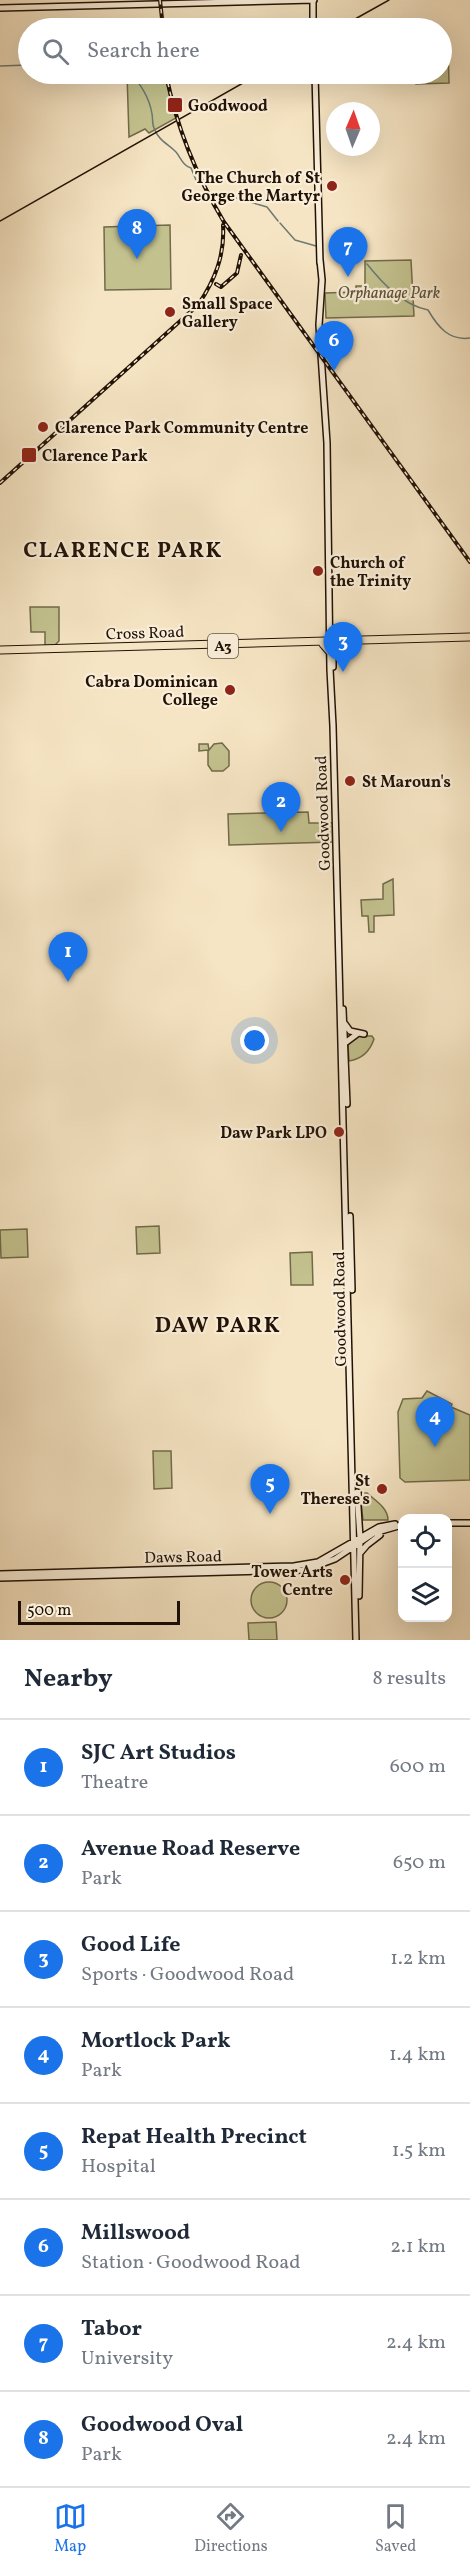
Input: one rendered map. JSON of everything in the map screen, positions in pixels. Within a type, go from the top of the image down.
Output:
[{"type":"highway","name":"Cross Road","points":[[0,651],[470,638]]},
{"type":"main road","points":[[0,8],[314,0],[314,18]]},
{"type":"main road","name":"Goodwood Road","points":[[315,84],[322,280],[319,321],[326,459],[346,1116]]},
{"type":"main road","name":"Goodwood Road","points":[[340,977],[345,1043],[356,1541],[360,1557],[358,1640]]},
{"type":"main road","points":[[344,1023],[350,1031],[364,1034]]},
{"type":"main road","points":[[345,1043],[357,1034]]},
{"type":"main road","name":"Goodwood Road","points":[[356,1491],[359,1518],[354,1570],[358,1640]]},
{"type":"main road","points":[[359,1518],[362,1526],[369,1532]]},
{"type":"main road","points":[[452,1523],[470,1522]]},
{"type":"main road","points":[[354,1570],[348,1556],[343,1551],[369,1532],[384,1525],[398,1524]]},
{"type":"main road","points":[[356,1541],[398,1526]]},
{"type":"main road","points":[[360,1557],[362,1550],[376,1536],[394,1527]]},
{"type":"main road","name":"Daws Road","points":[[266,1568],[284,1571],[305,1570],[320,1566],[356,1541]]},
{"type":"main road","name":"Daws Road","points":[[0,1576],[204,1573],[312,1563],[343,1551]]},
{"type":"main road","points":[[312,1563],[320,1566]]},
{"type":"main road","points":[[196,1569],[204,1573],[209,1568]]},
{"type":"main road","name":"Daws Road","points":[[0,1576],[209,1568],[246,1569]]},
{"type":"green space","points":[[127,84],[167,84],[176,118],[149,133],[145,129],[129,137]]},
{"type":"green space","points":[[170,225],[171,289],[105,290],[104,227]]},
{"type":"green space","name":"Orphanage Park","points":[[411,260],[414,316],[326,318],[325,293],[356,292],[356,286],[365,286],[365,261]]},
{"type":"green space","points":[[30,607],[59,607],[59,641],[54,646],[45,646],[45,632],[31,632]]},
{"type":"green space","points":[[222,743],[229,751],[229,766],[223,771],[212,771],[208,765],[208,750],[199,751],[199,744],[208,744],[209,750],[214,744]]},
{"type":"green space","points":[[308,812],[309,823],[333,823],[334,842],[229,845],[228,814]]},
{"type":"green space","points":[[393,879],[394,915],[374,916],[374,932],[369,932],[368,916],[362,916],[361,900],[383,899],[383,884]]},
{"type":"green space","points":[[356,1036],[372,1036],[374,1039],[365,1054],[349,1061],[348,1044]]},
{"type":"green space","points":[[159,1226],[160,1253],[137,1254],[136,1227]]},
{"type":"green space","points":[[27,1229],[28,1257],[1,1258],[0,1230]]},
{"type":"green space","points":[[312,1252],[313,1285],[291,1285],[290,1253]]},
{"type":"green space","points":[[427,1391],[452,1404],[451,1407],[470,1415],[470,1480],[405,1482],[400,1478],[398,1412],[403,1399],[422,1398]]},
{"type":"green space","points":[[153,1451],[171,1451],[172,1488],[154,1489]]},
{"type":"green space","points":[[360,1493],[367,1493],[381,1505],[388,1520],[363,1520]]},
{"type":"green space","points":[[269,1582],[282,1587],[287,1600],[282,1613],[269,1618],[256,1613],[251,1600],[256,1587]]},
{"type":"green space","points":[[276,1622],[277,1640],[249,1640],[248,1623]]},
{"type":"waterway","points":[[0,66],[18,65]]},
{"type":"waterway","points":[[139,84],[151,109],[156,132],[176,152],[184,164],[191,168],[196,180]]},
{"type":"waterway","points":[[219,193],[267,207],[278,221]]},
{"type":"waterway","points":[[280,223],[295,240],[316,246]]},
{"type":"waterway","points":[[367,264],[402,299],[428,310],[436,322],[450,335],[470,338]]},
{"type":"tram line","points":[[357,18],[389,0]]},
{"type":"tram line","points":[[0,221],[241,84]]},
{"type":"railway","points":[[160,0],[162,18]]},
{"type":"railway","points":[[168,84],[175,112],[189,150],[224,222],[470,562]]},
{"type":"railway","points":[[0,483],[198,305],[218,267],[223,225]]},
{"type":"railway","points":[[216,284],[221,287],[237,273],[241,255]]},
{"type":"place","name":"Goodwood","points":[[175,105]]},
{"type":"place","name":"The Church of St George the Martyr","points":[[332,186]]},
{"type":"place","name":"Goodwood Oval","points":[[137,259]]},
{"type":"place","name":"Tabor","points":[[348,277]]},
{"type":"place","name":"Small Space Gallery","points":[[170,312]]},
{"type":"place","name":"Millswood","points":[[334,371]]},
{"type":"place","name":"Clarence Park Community Centre","points":[[43,427]]},
{"type":"place","name":"Clarence Park","points":[[29,455]]},
{"type":"place","name":"Church of the Trinity","points":[[318,571]]},
{"type":"place","name":"Good Life","points":[[343,672]]},
{"type":"place","name":"Cabra Dominican College","points":[[230,690]]},
{"type":"place","name":"St Maroun's","points":[[350,781]]},
{"type":"place","name":"Avenue Road Reserve","points":[[281,832]]},
{"type":"place","name":"SJC Art Studios","points":[[68,982]]},
{"type":"place","name":"Daw Park LPO","points":[[339,1132]]},
{"type":"place","name":"Mortlock Park","points":[[435,1447]]},
{"type":"place","name":"St Therese's","points":[[382,1489]]},
{"type":"place","name":"Repat Health Precinct","points":[[270,1514]]},
{"type":"place","name":"Tower Arts Centre","points":[[345,1580]]},
{"type":"district","name":"CLARENCE PARK","points":[[123,549]]},
{"type":"district","name":"DAW PARK","points":[[218,1324]]}]
